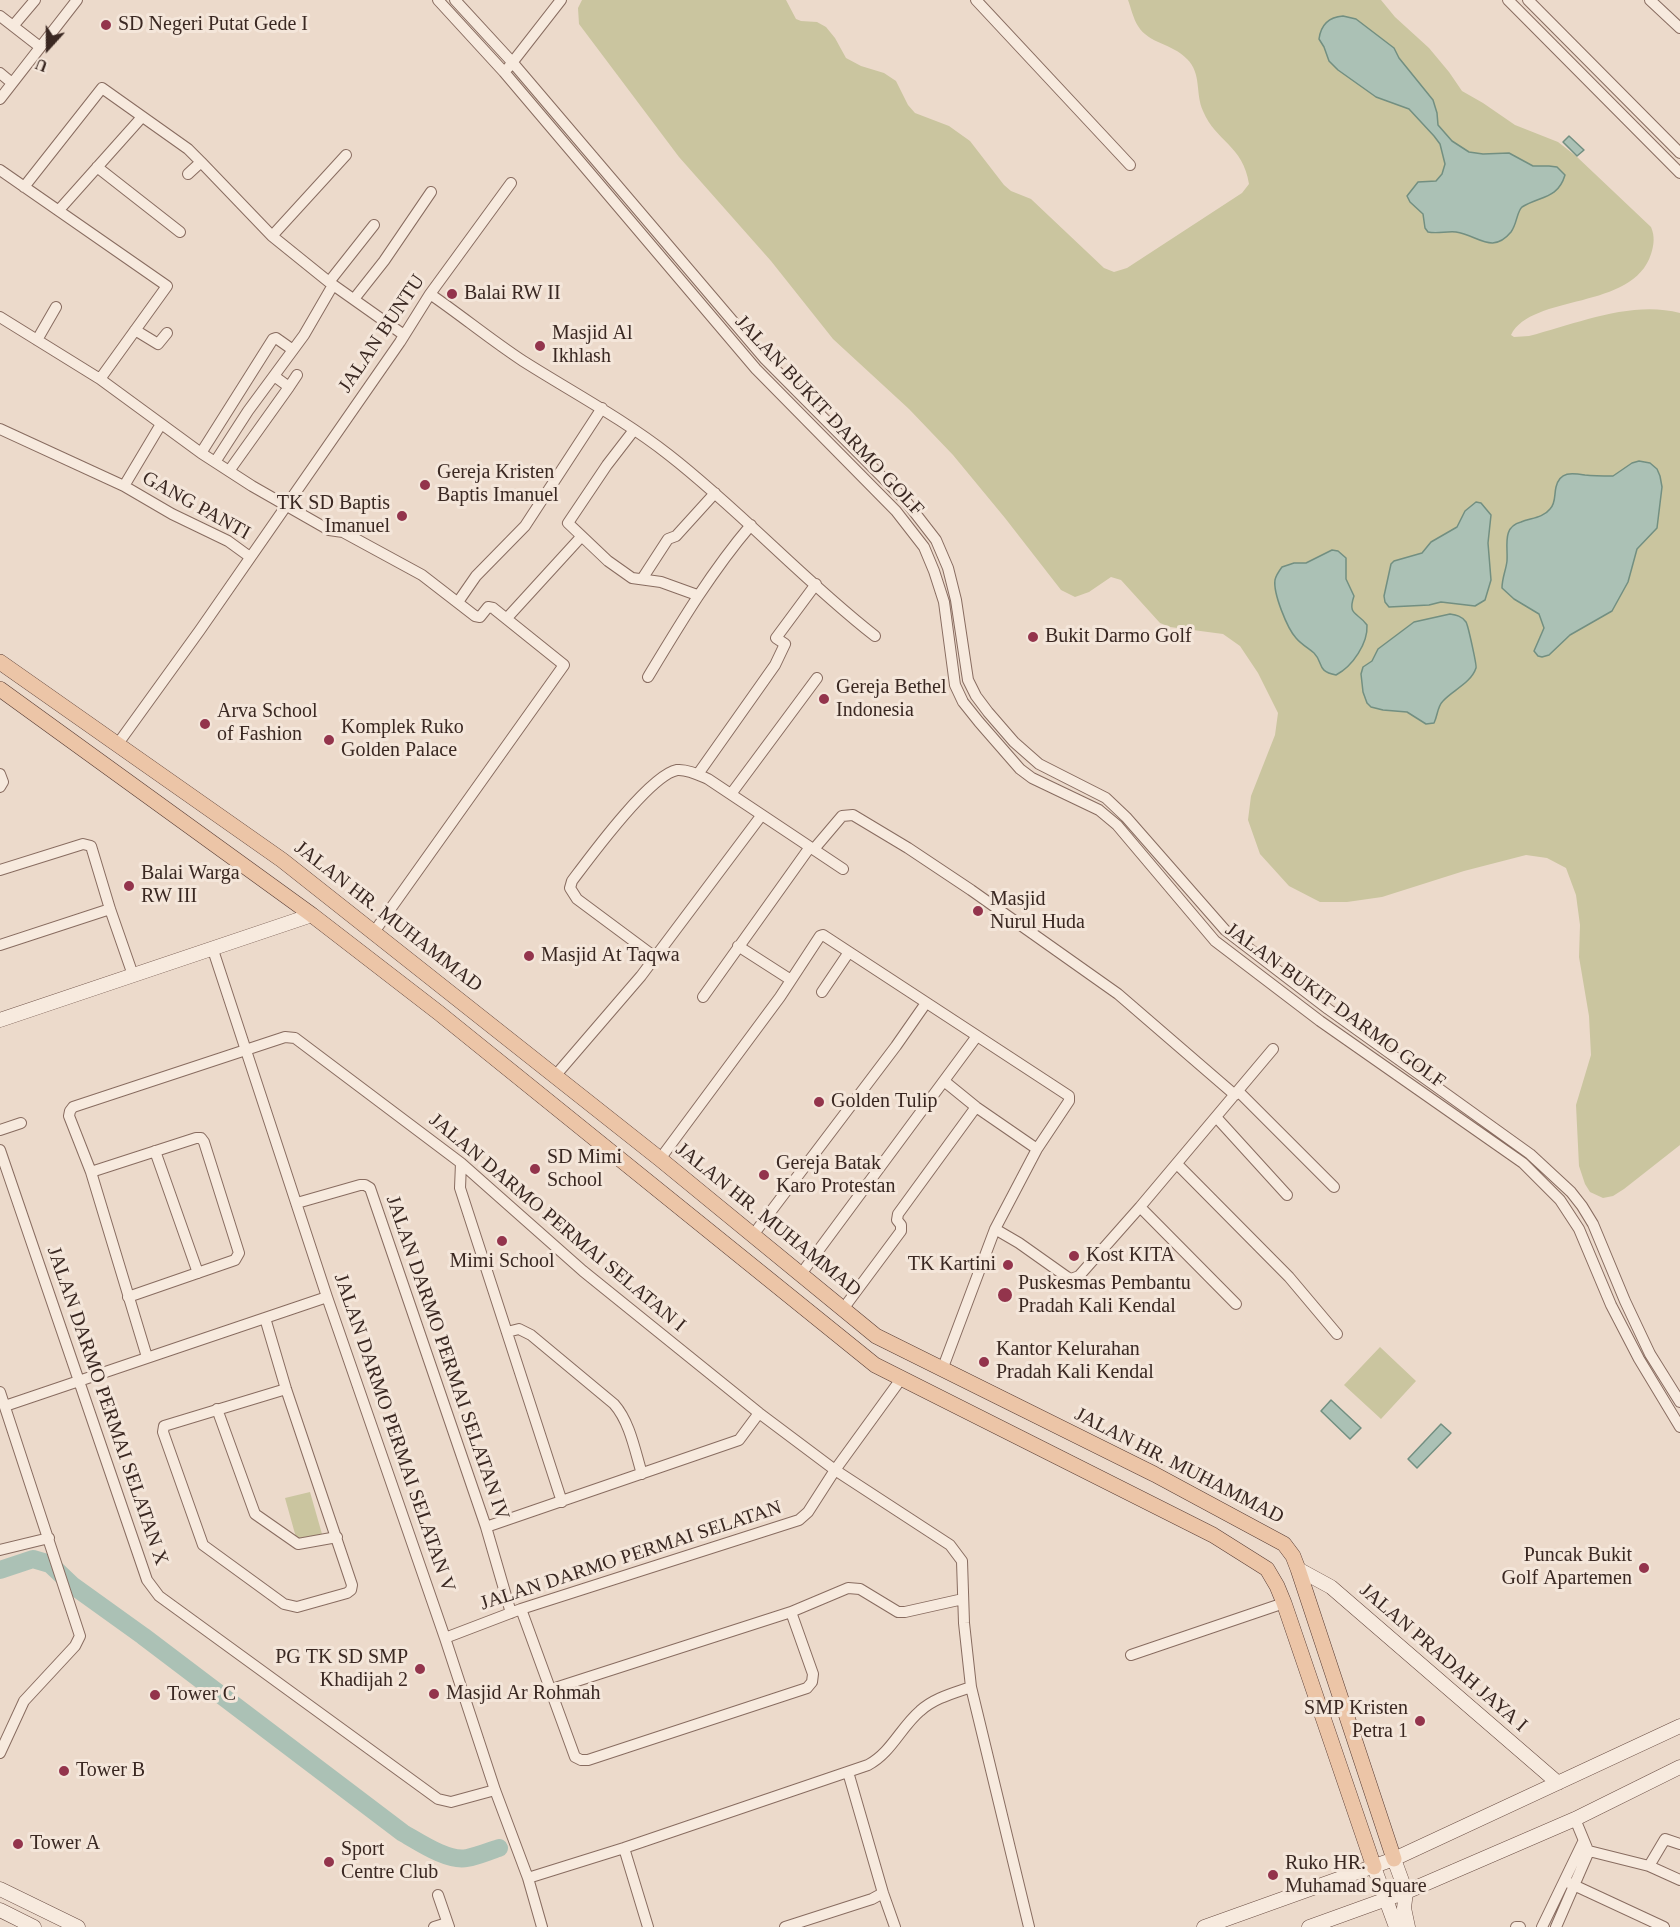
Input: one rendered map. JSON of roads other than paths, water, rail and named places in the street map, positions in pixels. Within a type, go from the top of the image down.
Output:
[{"type":"main road","name":"JALAN HR. MUHAMMAD","points":[[0,662],[273,853],[655,1155],[876,1336],[1155,1474],[1284,1544],[1298,1569],[1394,1859]]},
{"type":"main road","points":[[0,689],[312,915],[439,1013],[875,1365],[1213,1535],[1267,1569],[1284,1604],[1374,1867]]},
{"type":"main road","points":[[439,1013],[453,995]]},
{"type":"main road","points":[[609,1149],[620,1139],[622,1130]]},
{"type":"main road","points":[[636,1170],[642,1157],[655,1155]]},
{"type":"main road","points":[[975,1416],[981,1413],[987,1404],[988,1392]]},
{"type":"street","points":[[13,26],[35,0]]},
{"type":"street","points":[[0,99],[77,0]]},
{"type":"street","name":"JALAN BUKIT DARMO GOLF","points":[[438,0],[504,72],[756,369],[896,511],[924,547],[944,603],[955,685],[963,702],[979,722],[1020,769],[1032,778],[1099,810],[1117,825],[1215,941],[1320,1021],[1523,1163],[1560,1200],[1579,1229],[1611,1305],[1639,1359],[1680,1427]]},
{"type":"street","name":"JALAN BUKIT DARMO GOLF","points":[[455,0],[513,63],[765,359],[905,500],[936,540],[948,568],[956,600],[968,680],[976,696],[1014,742],[1039,764],[1106,798],[1126,817],[1225,930],[1328,1009],[1530,1154],[1571,1192],[1593,1224],[1625,1301],[1650,1353],[1680,1402]]},
{"type":"street","points":[[504,72],[561,0]]},
{"type":"street","points":[[976,0],[1130,165]]},
{"type":"street","points":[[1508,0],[1680,173]]},
{"type":"street","points":[[1528,0],[1680,153]]},
{"type":"street","points":[[1650,0],[1680,28]]},
{"type":"street","points":[[0,16],[40,47]]},
{"type":"street","points":[[0,73],[12,82]]},
{"type":"street","points":[[24,186],[102,88],[188,149],[272,236],[331,283],[404,335]]},
{"type":"street","points":[[59,210],[142,117]]},
{"type":"street","points":[[272,236],[346,155]]},
{"type":"street","points":[[188,174],[201,162]]},
{"type":"street","points":[[97,167],[180,232]]},
{"type":"street","points":[[0,170],[165,284],[166,289],[100,379]]},
{"type":"street","name":"JALAN BUNTU","points":[[117,745],[250,557],[430,294],[511,183]]},
{"type":"street","points":[[354,299],[384,261],[431,192]]},
{"type":"street","points":[[215,462],[248,411],[304,335],[331,283],[374,225]]},
{"type":"street","points":[[430,294],[522,360],[602,408],[668,454],[751,525],[847,614],[875,636]]},
{"type":"street","points":[[37,340],[56,307]]},
{"type":"street","points":[[0,317],[100,379],[201,453],[285,506],[329,530],[343,532],[422,575],[478,617],[491,607],[562,662],[564,667],[374,932]]},
{"type":"street","points":[[135,330],[158,344],[167,333]]},
{"type":"street","points":[[201,453],[273,339],[276,338],[293,350]]},
{"type":"street","points":[[229,471],[297,375]]},
{"type":"street","points":[[274,376],[289,387]]},
{"type":"street","points":[[458,602],[476,576],[525,525],[602,408]]},
{"type":"street","points":[[123,486],[161,424]]},
{"type":"street","name":"GANG PANTI","points":[[0,429],[123,486],[172,514],[228,541],[250,557]]},
{"type":"street","points":[[634,430],[569,521],[569,525],[608,561],[632,578],[661,582],[698,595]]},
{"type":"street","points":[[642,579],[668,539],[676,536],[715,493]]},
{"type":"street","points":[[648,676],[698,595],[728,552],[751,525]]},
{"type":"street","points":[[507,618],[581,537]]},
{"type":"street","points":[[698,774],[775,665],[785,644],[776,638],[816,584]]},
{"type":"street","points":[[731,794],[817,678]]},
{"type":"street","points":[[655,957],[577,899],[570,888],[572,881],[612,829],[657,782],[675,771],[684,770],[698,774],[843,869]]},
{"type":"street","points":[[0,774],[3,782],[0,787]]},
{"type":"street","points":[[703,997],[738,946],[812,848],[842,816],[853,815],[971,890],[1118,994],[1236,1093],[1334,1187]]},
{"type":"street","points":[[555,1076],[655,957],[761,816]]},
{"type":"street","points":[[0,870],[83,844],[91,846],[133,975]]},
{"type":"street","points":[[0,945],[110,909]]},
{"type":"street","points":[[0,1020],[312,915]]},
{"type":"street","points":[[655,1155],[791,980],[820,936],[826,936],[1069,1096],[1069,1101],[1037,1149],[995,1229],[942,1370]]},
{"type":"street","points":[[738,946],[791,980]]},
{"type":"street","name":"JALAN DARMO PERMAI SELATAN V","points":[[213,950],[327,1297],[495,1790],[528,1878],[542,1927]]},
{"type":"street","points":[[822,992],[849,952]]},
{"type":"street","points":[[753,1235],[926,1003]]},
{"type":"street","points":[[801,1275],[977,1036]]},
{"type":"street","name":"JALAN DARMO PERMAI SELATAN I","points":[[246,1050],[285,1037],[295,1038],[461,1163],[583,1271],[759,1413],[835,1470],[950,1545],[962,1561],[964,1623],[971,1687],[1029,1927]]},
{"type":"street","points":[[995,1229],[1071,1279],[1079,1276],[1140,1208],[1273,1049]]},
{"type":"street","points":[[147,1357],[91,1172],[69,1116],[70,1111],[73,1107],[246,1050]]},
{"type":"street","points":[[944,1081],[976,1107],[1037,1149]]},
{"type":"street","points":[[843,1309],[901,1231],[901,1225],[897,1220],[898,1214],[976,1107]]},
{"type":"street","points":[[1216,1118],[1287,1195]]},
{"type":"street","points":[[0,1130],[21,1122]]},
{"type":"street","points":[[91,1172],[201,1138],[240,1253],[235,1260],[128,1297]]},
{"type":"street","name":"JALAN DARMO PERMAI SELATAN X","points":[[0,1150],[143,1569],[152,1588],[169,1603],[438,1798],[451,1802],[495,1790]]},
{"type":"street","points":[[154,1151],[198,1273]]},
{"type":"street","points":[[461,1163],[460,1188],[562,1502]]},
{"type":"street","points":[[1177,1164],[1289,1277],[1337,1334]]},
{"type":"street","name":"JALAN DARMO PERMAI SELATAN IV","points":[[297,1203],[360,1185],[370,1188],[516,1611],[552,1689],[575,1757],[588,1760],[807,1688],[812,1682],[813,1674],[791,1612]]},
{"type":"street","points":[[1140,1208],[1236,1304]]},
{"type":"street","points":[[4,1406],[327,1297]]},
{"type":"street","points":[[264,1318],[352,1584],[351,1590],[347,1593],[297,1607],[291,1607],[203,1545],[163,1429],[164,1426],[286,1389]]},
{"type":"street","points":[[507,1332],[519,1329],[531,1335],[614,1404],[628,1429],[642,1474]]},
{"type":"street","name":"JALAN DARMO PERMAI SELATAN","points":[[445,1638],[516,1611],[799,1520],[808,1512],[835,1470],[901,1379]]},
{"type":"street","points":[[0,1392],[80,1636],[75,1646],[24,1701],[0,1753]]},
{"type":"street","points":[[217,1409],[255,1514],[298,1544],[337,1537]]},
{"type":"street","points":[[486,1527],[739,1440],[759,1413]]},
{"type":"street","points":[[0,1550],[49,1538]]},
{"type":"street","name":"JALAN PRADAH JAYA I","points":[[1298,1569],[1330,1587],[1558,1783]]},
{"type":"street","points":[[552,1689],[791,1612],[848,1588],[855,1588],[898,1612],[963,1599]]},
{"type":"street","points":[[1131,1655],[1284,1604]]},
{"type":"street","points":[[528,1878],[624,1848],[868,1765],[881,1756],[920,1710],[940,1698],[971,1687]]},
{"type":"street","points":[[1204,1927],[1394,1859],[1680,1726]]},
{"type":"street","points":[[1309,1927],[1407,1892],[1575,1819],[1680,1767]]},
{"type":"street","points":[[848,1772],[895,1927]]},
{"type":"street","points":[[1556,1927],[1569,1884],[1586,1846],[1575,1819]]},
{"type":"street","points":[[1649,1866],[1665,1839],[1680,1844]]},
{"type":"street","points":[[1586,1846],[1649,1866],[1680,1880]]},
{"type":"street","points":[[624,1848],[648,1927]]},
{"type":"street","points":[[1394,1859],[1407,1892],[1404,1908],[1408,1927]]},
{"type":"street","points":[[1374,1867],[1396,1927]]},
{"type":"street","points":[[1542,1927],[1569,1884]]},
{"type":"street","points":[[1569,1884],[1664,1927]]},
{"type":"street","points":[[0,1889],[78,1927]]},
{"type":"street","points":[[785,1927],[872,1899],[883,1893]]},
{"type":"street","points":[[434,1927],[448,1925],[438,1895]]},
{"type":"street","points":[[0,1910],[32,1926],[36,1908]]},
{"type":"waterway","points":[[0,1570],[33,1559],[50,1564],[72,1585],[403,1833],[425,1846],[459,1858],[471,1857],[499,1848]]},
{"type":"place","name":"SD Negeri Putat Gede I","points":[[106,25]]},
{"type":"place","name":"Balai RW II","points":[[452,294]]},
{"type":"place","name":"Masjid Al Ikhlash","points":[[540,346]]},
{"type":"place","name":"Gereja Kristen Baptis Imanuel","points":[[425,485]]},
{"type":"place","name":"TK SD Baptis Imanuel","points":[[402,516]]},
{"type":"place","name":"Bukit Darmo Golf","points":[[1033,637]]},
{"type":"place","name":"Gereja Bethel Indonesia","points":[[824,699]]},
{"type":"place","name":"Arva School of Fashion","points":[[205,724]]},
{"type":"place","name":"Komplek Ruko Golden Palace","points":[[329,740]]},
{"type":"place","name":"Balai Warga RW III","points":[[129,886]]},
{"type":"place","name":"Masjid Nurul Huda","points":[[978,911]]},
{"type":"place","name":"Masjid At Taqwa","points":[[529,956]]},
{"type":"place","name":"Golden Tulip","points":[[819,1102]]},
{"type":"place","name":"SD Mimi School","points":[[535,1169]]},
{"type":"place","name":"Gereja Batak Karo Protestan","points":[[764,1175]]},
{"type":"place","name":"Mimi School","points":[[502,1241]]},
{"type":"place","name":"Kost KITA","points":[[1074,1256]]},
{"type":"place","name":"TK Kartini","points":[[1008,1265]]},
{"type":"place","name":"Puskesmas Pembantu Pradah Kali Kendal","points":[[1005,1295]]},
{"type":"place","name":"Kantor Kelurahan Pradah Kali Kendal","points":[[984,1362]]},
{"type":"place","name":"Puncak Bukit Golf Apartemen","points":[[1644,1568]]},
{"type":"place","name":"PG TK SD SMP Khadijah 2","points":[[420,1669]]},
{"type":"place","name":"Masjid Ar Rohmah","points":[[434,1694]]},
{"type":"place","name":"Tower C","points":[[155,1695]]},
{"type":"place","name":"SMP Kristen Petra 1","points":[[1420,1721]]},
{"type":"place","name":"Tower B","points":[[64,1771]]},
{"type":"place","name":"Tower A","points":[[18,1844]]},
{"type":"place","name":"Sport Centre Club","points":[[329,1862]]},
{"type":"place","name":"Ruko HR. Muhamad Square","points":[[1273,1875]]}]
